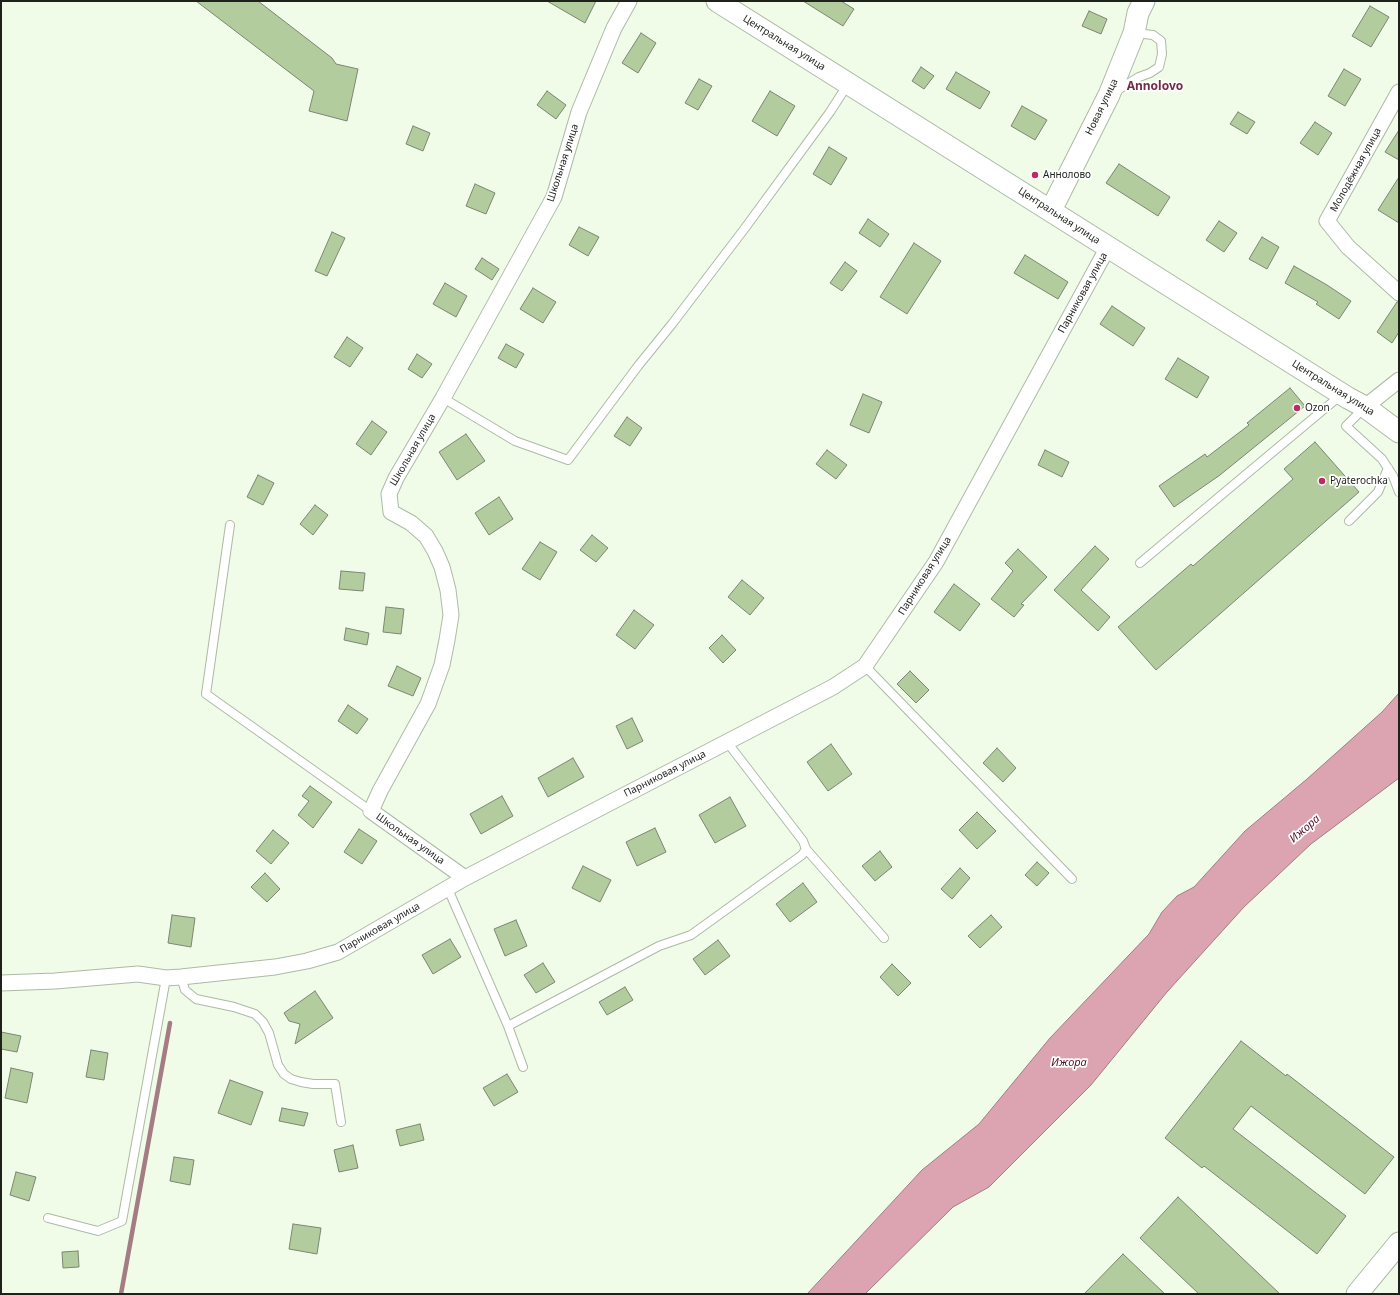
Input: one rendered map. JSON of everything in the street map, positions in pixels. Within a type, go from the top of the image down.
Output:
[{"type":"main road","name":"Центральная улица","points":[[717,1],[1365,407],[1399,432]]},
{"type":"main road","name":"Новая улица","points":[[1051,210],[1109,95],[1134,33],[1138,13],[1144,1]]},
{"type":"main road","points":[[1357,1294],[1399,1243]]},
{"type":"street","name":"Школьная улица","points":[[465,878],[371,811],[428,704],[442,665],[451,615],[448,590],[442,567],[435,551],[426,536],[411,522],[391,512],[389,494],[396,478],[443,398],[554,197],[579,112],[614,28],[628,1]]},
{"type":"street","name":"Молодёжная улица","points":[[1399,92],[1327,221],[1348,247],[1399,293]]},
{"type":"street","name":"Парниковая улица","points":[[1,983],[55,981],[138,974],[166,978],[181,977],[275,967],[307,961],[338,952],[465,878],[833,687],[865,666],[936,562],[1108,247]]},
{"type":"street","points":[[1365,407],[1399,380]]},
{"type":"lane","points":[[1109,95],[1139,77],[1150,74],[1159,67],[1162,54],[1162,41],[1153,35],[1134,33]]},
{"type":"lane","points":[[443,398],[515,441],[568,460],[638,366],[746,228],[830,112],[848,84]]},
{"type":"lane","points":[[1140,563],[1342,394]]},
{"type":"lane","points":[[1365,407],[1346,426],[1382,459],[1388,468],[1399,492]]},
{"type":"lane","points":[[1348,521],[1378,492],[1388,468]]},
{"type":"lane","points":[[230,525],[206,694],[371,811]]},
{"type":"lane","points":[[865,666],[1072,879]]},
{"type":"lane","points":[[727,742],[803,841],[806,849],[884,938]]},
{"type":"lane","points":[[508,1026],[653,950],[690,935],[802,855],[806,849]]},
{"type":"lane","points":[[448,889],[508,1026],[523,1067]]},
{"type":"lane","points":[[181,977],[185,990],[196,999],[234,1007],[255,1014],[263,1022],[269,1033],[278,1065],[284,1074],[302,1082],[313,1084],[335,1084],[341,1122]]},
{"type":"lane","points":[[48,1218],[98,1231],[122,1221],[166,978]]},
{"type":"water","name":"Ижора","points":[[1399,693],[1399,778],[1311,844],[1244,907],[1167,992],[1091,1085],[989,1187],[953,1207],[865,1294],[807,1294],[922,1170],[979,1124],[1050,1038],[1149,934],[1162,912],[1177,896],[1194,887],[1245,831],[1307,779],[1382,712]]},
{"type":"building","points":[[196,1],[258,1],[332,58],[336,64],[358,69],[347,121],[309,111],[314,91]]},
{"type":"building","points":[[547,1],[596,1],[585,23]]},
{"type":"building","points":[[803,1],[841,1],[854,9],[843,26]]},
{"type":"building","points":[[1370,6],[1389,17],[1371,47],[1352,36]]},
{"type":"building","points":[[1089,11],[1107,19],[1101,34],[1082,26]]},
{"type":"building","points":[[641,33],[656,43],[638,73],[622,63]]},
{"type":"building","points":[[921,67],[934,76],[924,89],[912,81]]},
{"type":"building","points":[[1344,69],[1361,79],[1345,106],[1328,96]]},
{"type":"building","points":[[956,72],[990,92],[980,109],[946,89]]},
{"type":"building","points":[[699,79],[712,86],[698,110],[685,103]]},
{"type":"building","points":[[547,91],[566,105],[556,119],[537,105]]},
{"type":"building","points":[[770,91],[795,106],[777,136],[752,121]]},
{"type":"building","points":[[1022,106],[1047,120],[1035,140],[1011,126]]},
{"type":"building","points":[[1238,112],[1255,122],[1247,134],[1230,124]]},
{"type":"building","points":[[1315,122],[1332,133],[1318,155],[1300,143]]},
{"type":"building","points":[[413,126],[430,133],[423,151],[406,144]]},
{"type":"building","points":[[1399,130],[1399,160],[1385,152]]},
{"type":"building","points":[[829,147],[847,158],[831,185],[813,174]]},
{"type":"building","points":[[1119,164],[1170,197],[1158,216],[1106,183]]},
{"type":"building","points":[[1399,177],[1399,223],[1378,210]]},
{"type":"building","points":[[475,184],[495,193],[486,214],[466,206]]},
{"type":"building","points":[[868,219],[889,234],[880,247],[859,233]]},
{"type":"building","points":[[1219,221],[1237,233],[1224,252],[1206,240]]},
{"type":"building","points":[[579,227],[599,237],[588,256],[569,245]]},
{"type":"building","points":[[332,232],[345,238],[327,276],[315,271]]},
{"type":"building","points":[[1262,237],[1279,247],[1267,269],[1249,259]]},
{"type":"building","points":[[914,243],[941,261],[907,314],[880,297]]},
{"type":"building","points":[[1025,255],[1068,282],[1058,299],[1014,273]]},
{"type":"building","points":[[482,258],[499,269],[492,280],[475,269]]},
{"type":"building","points":[[845,262],[857,271],[842,291],[830,283]]},
{"type":"building","points":[[1294,266],[1351,301],[1339,319],[1316,304],[1318,302],[1285,283]]},
{"type":"building","points":[[445,283],[467,296],[456,317],[433,304]]},
{"type":"building","points":[[533,288],[556,302],[543,323],[520,309]]},
{"type":"building","points":[[1397,302],[1399,302],[1399,332],[1392,343],[1377,332]]},
{"type":"building","points":[[1112,306],[1145,328],[1133,346],[1100,324]]},
{"type":"building","points":[[347,337],[363,348],[350,367],[334,357]]},
{"type":"building","points":[[506,344],[524,354],[516,368],[498,358]]},
{"type":"building","points":[[417,354],[432,364],[422,378],[408,369]]},
{"type":"building","points":[[1178,358],[1209,377],[1197,398],[1165,379]]},
{"type":"building","points":[[1290,388],[1305,406],[1220,475],[1174,507],[1159,486],[1205,454],[1207,457],[1249,425],[1247,423]]},
{"type":"building","points":[[863,394],[882,402],[869,433],[850,425]]},
{"type":"building","points":[[627,417],[642,428],[630,446],[614,436]]},
{"type":"building","points":[[372,421],[387,432],[371,455],[356,444]]},
{"type":"building","points":[[466,434],[485,461],[457,480],[439,452]]},
{"type":"building","points":[[1315,442],[1359,492],[1156,670],[1118,627],[1191,564],[1193,566],[1293,479],[1284,469]]},
{"type":"building","points":[[827,450],[847,465],[836,479],[816,464]]},
{"type":"building","points":[[1045,450],[1069,462],[1062,477],[1038,465]]},
{"type":"building","points":[[258,475],[274,483],[263,505],[247,497]]},
{"type":"building","points":[[499,497],[513,519],[489,535],[475,513]]},
{"type":"building","points":[[315,505],[328,515],[313,535],[300,524]]},
{"type":"building","points":[[592,535],[608,548],[596,562],[580,550]]},
{"type":"building","points":[[540,542],[557,552],[540,580],[522,569]]},
{"type":"building","points":[[1095,546],[1109,559],[1081,590],[1110,617],[1098,631],[1054,590]]},
{"type":"building","points":[[1018,549],[1047,577],[1021,604],[1024,605],[1014,617],[991,599],[1013,571],[1005,563]]},
{"type":"building","points":[[341,571],[365,573],[363,591],[339,589]]},
{"type":"building","points":[[742,580],[764,598],[750,615],[728,597]]},
{"type":"building","points":[[954,584],[980,604],[960,631],[934,612]]},
{"type":"building","points":[[386,607],[404,609],[401,634],[383,632]]},
{"type":"building","points":[[634,610],[654,625],[635,649],[616,635]]},
{"type":"building","points":[[346,628],[369,633],[367,645],[344,640]]},
{"type":"building","points":[[722,635],[736,650],[723,663],[709,648]]},
{"type":"building","points":[[397,666],[421,678],[413,696],[388,686]]},
{"type":"building","points":[[910,671],[929,690],[916,703],[897,684]]},
{"type":"building","points":[[348,705],[368,719],[357,734],[338,721]]},
{"type":"building","points":[[632,718],[643,741],[627,749],[616,726]]},
{"type":"building","points":[[831,744],[852,774],[828,791],[807,762]]},
{"type":"building","points":[[997,748],[1016,768],[1003,782],[983,763]]},
{"type":"building","points":[[573,758],[584,777],[548,797],[538,778]]},
{"type":"building","points":[[310,786],[332,802],[313,828],[298,815],[309,801],[302,796]]},
{"type":"building","points":[[502,796],[513,816],[481,834],[470,814]]},
{"type":"building","points":[[730,797],[746,826],[715,843],[699,815]]},
{"type":"building","points":[[977,812],[996,831],[977,849],[959,830]]},
{"type":"building","points":[[655,828],[666,852],[637,866],[626,842]]},
{"type":"building","points":[[359,829],[377,841],[362,864],[344,852]]},
{"type":"building","points":[[273,830],[289,843],[271,864],[256,851]]},
{"type":"building","points":[[880,851],[892,867],[875,881],[862,866]]},
{"type":"building","points":[[1037,862],[1049,873],[1037,886],[1025,875]]},
{"type":"building","points":[[583,866],[611,880],[600,902],[572,888]]},
{"type":"building","points":[[960,868],[970,878],[952,899],[941,889]]},
{"type":"building","points":[[265,873],[280,889],[267,902],[251,887]]},
{"type":"building","points":[[803,883],[817,902],[790,922],[776,904]]},
{"type":"building","points":[[172,915],[195,918],[191,947],[168,943]]},
{"type":"building","points":[[991,915],[1002,927],[980,948],[968,936]]},
{"type":"building","points":[[516,920],[527,946],[505,956],[494,929]]},
{"type":"building","points":[[450,939],[461,957],[433,974],[422,955]]},
{"type":"building","points":[[718,940],[730,956],[705,975],[693,959]]},
{"type":"building","points":[[543,963],[555,982],[536,993],[524,975]]},
{"type":"building","points":[[892,964],[911,983],[898,996],[880,977]]},
{"type":"building","points":[[625,987],[633,1000],[607,1015],[599,1002]]},
{"type":"building","points":[[315,991],[333,1018],[295,1044],[300,1024],[289,1021],[284,1013]]},
{"type":"building","points":[[1,1032],[21,1036],[17,1052],[1,1049]]},
{"type":"building","points":[[1241,1041],[1286,1076],[1287,1074],[1394,1157],[1365,1194],[1251,1106],[1233,1129],[1346,1216],[1317,1254],[1204,1166],[1202,1168],[1165,1138]]},
{"type":"building","points":[[91,1050],[108,1053],[104,1080],[86,1077]]},
{"type":"building","points":[[11,1068],[33,1073],[27,1103],[5,1098]]},
{"type":"building","points":[[507,1074],[518,1092],[494,1106],[483,1088]]},
{"type":"building","points":[[230,1080],[263,1092],[251,1125],[218,1113]]},
{"type":"building","points":[[282,1108],[308,1113],[304,1126],[279,1121]]},
{"type":"building","points":[[420,1124],[424,1140],[400,1146],[396,1130]]},
{"type":"building","points":[[353,1145],[358,1168],[339,1172],[334,1150]]},
{"type":"building","points":[[174,1157],[194,1160],[190,1185],[170,1181]]},
{"type":"building","points":[[16,1172],[36,1177],[29,1201],[10,1195]]},
{"type":"building","points":[[1178,1197],[1280,1294],[1199,1294],[1140,1238]]},
{"type":"building","points":[[293,1224],[321,1228],[317,1254],[289,1249]]},
{"type":"building","points":[[78,1251],[79,1267],[63,1268],[62,1252]]},
{"type":"building","points":[[1123,1254],[1165,1294],[1084,1294]]},
{"type":"waterway","points":[[121,1294],[170,1023]]},
{"type":"place","name":"Аннолово","points":[[1035,175]]},
{"type":"place","name":"Ozon","points":[[1297,408]]},
{"type":"place","name":"Pyaterochka","points":[[1322,481]]},
{"type":"district","name":"Annolovo","points":[[1155,87]]}]
